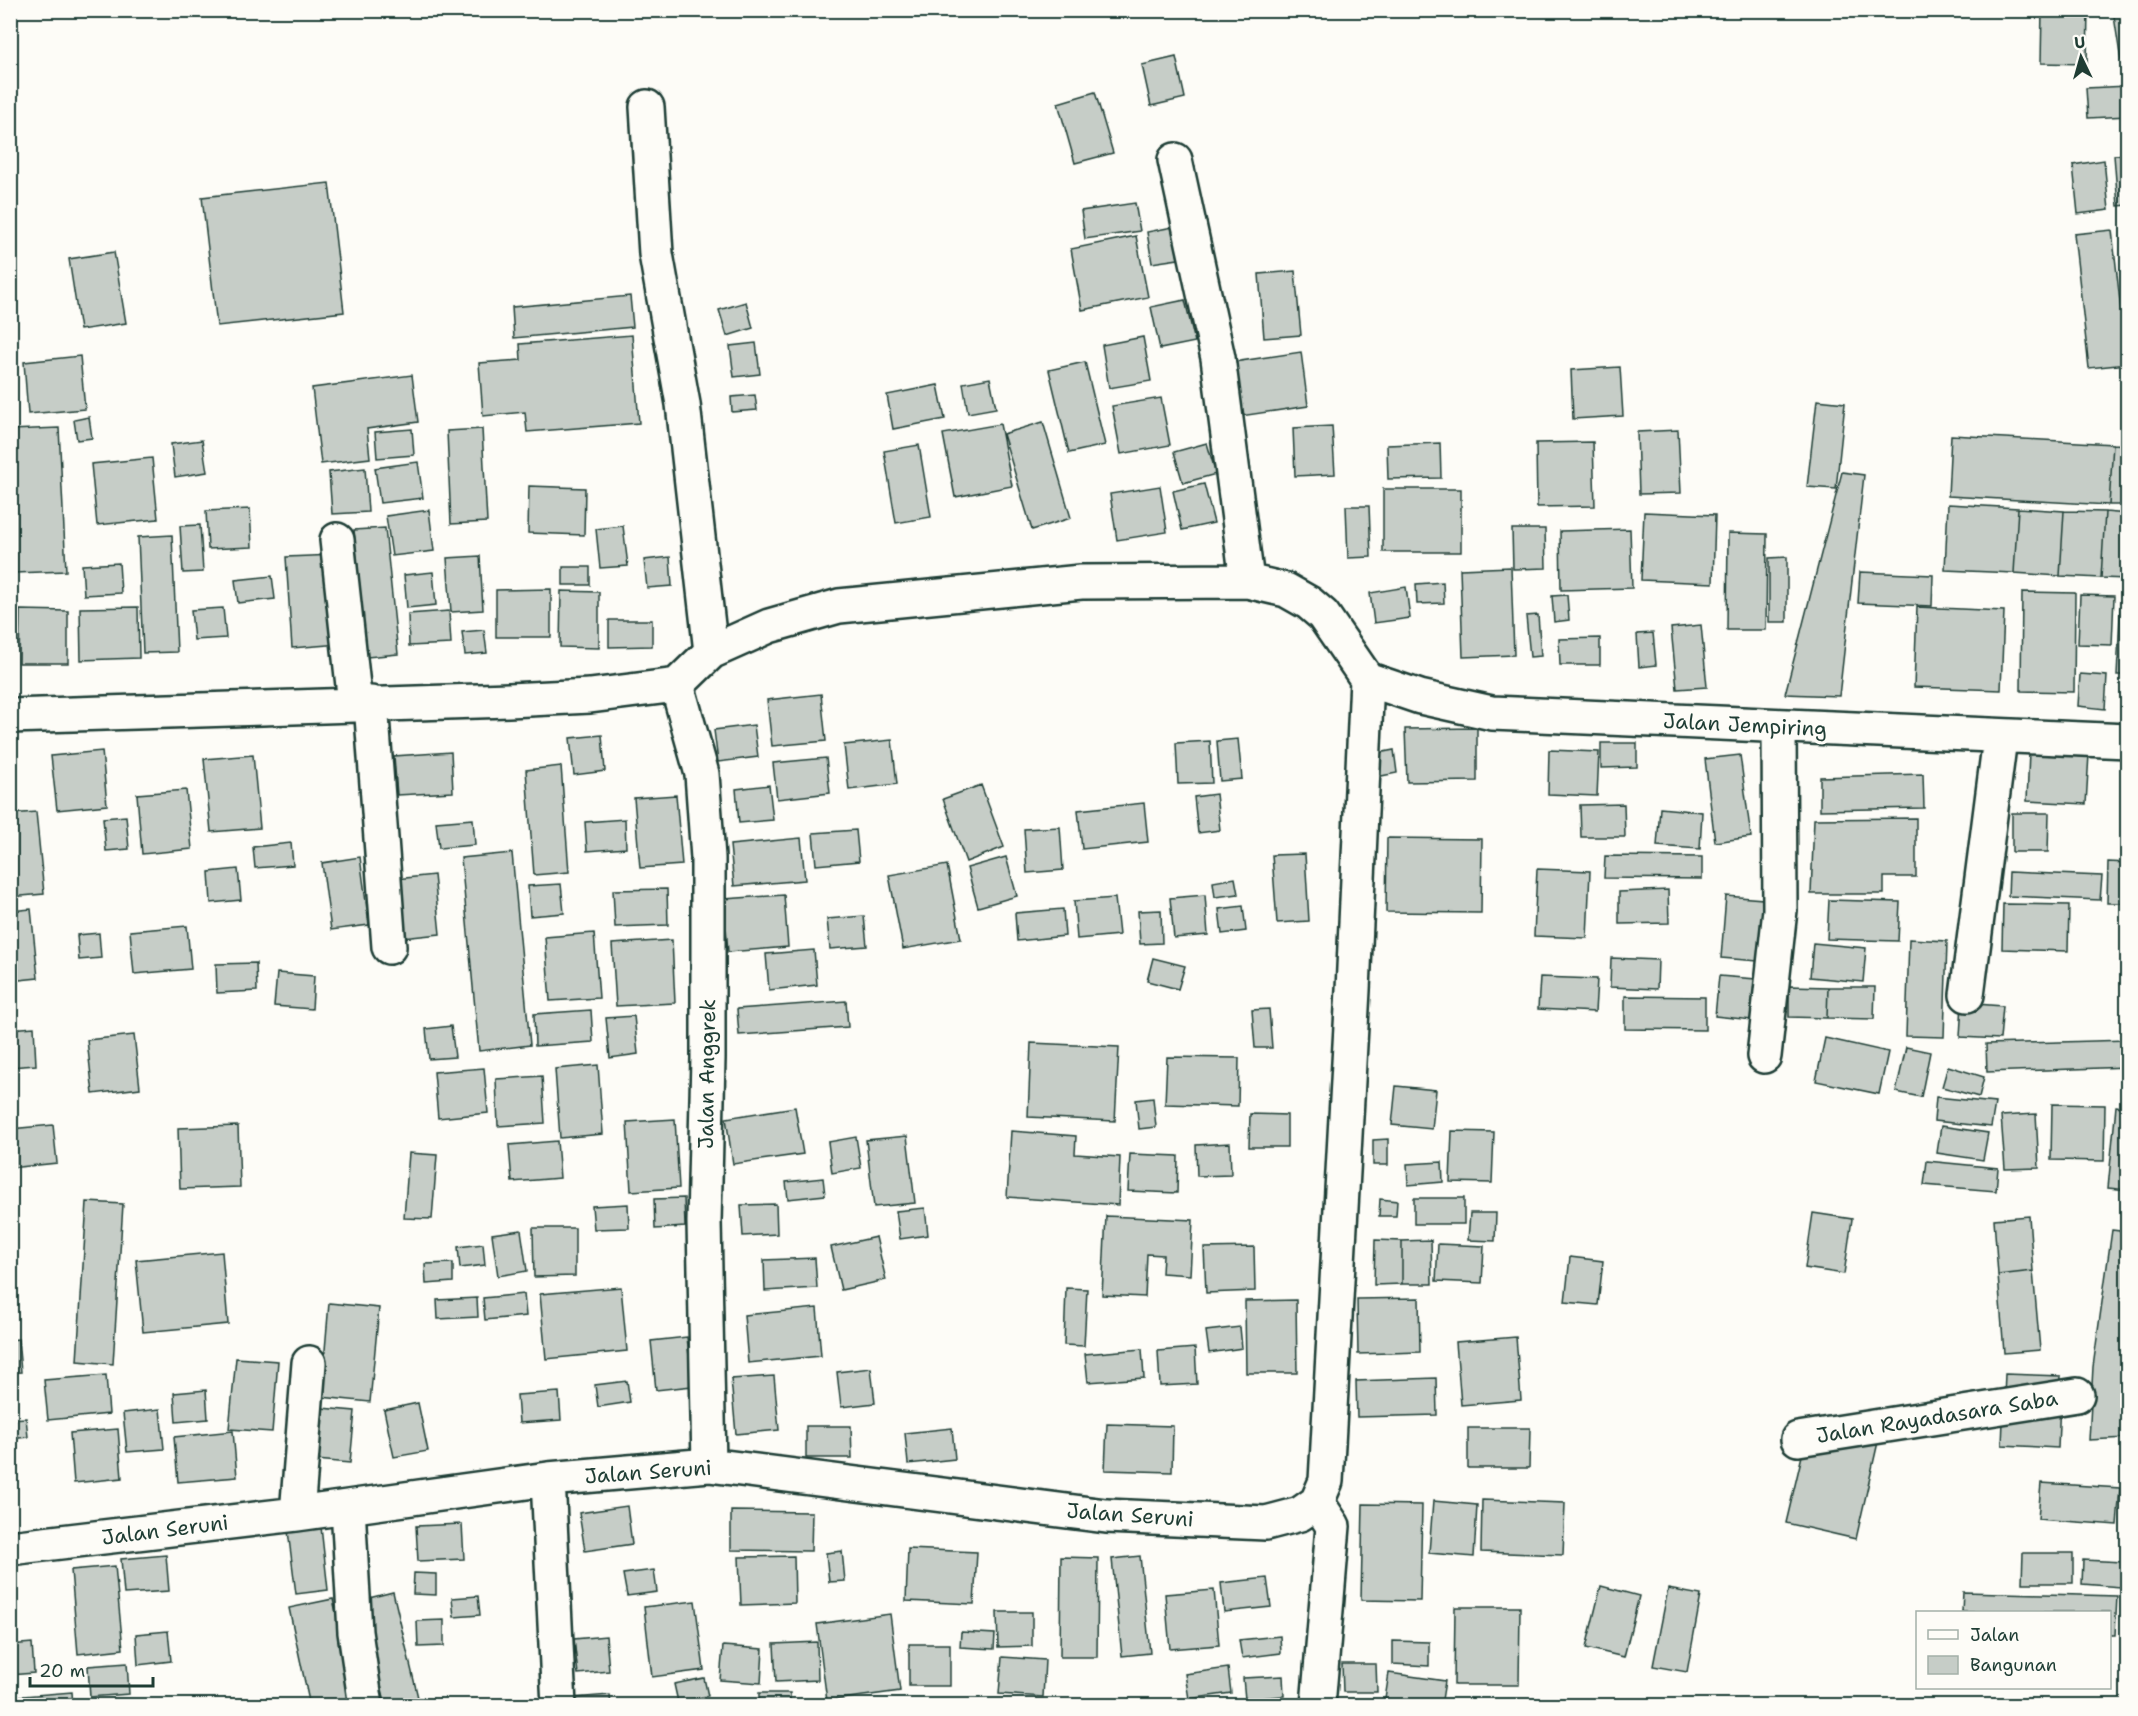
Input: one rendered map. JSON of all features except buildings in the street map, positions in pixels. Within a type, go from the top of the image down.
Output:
[{"type":"street","points":[[647,107],[656,254],[683,404],[711,652]]},
{"type":"street","points":[[1175,160],[1218,358],[1247,581]]},
{"type":"street","points":[[338,540],[363,704],[389,947]]},
{"type":"street","points":[[10,716],[590,696],[677,685],[711,652],[769,626],[839,606],[1081,582],[1247,581],[1286,590],[1309,603],[1323,615],[1367,679],[1353,990],[1326,1481],[1317,1502],[1333,1526],[1318,1706]]},
{"type":"street","name":"Jalan Jempiring","points":[[1367,679],[1420,697],[1492,713],[2000,738],[2127,741]]},
{"type":"street","name":"Jalan Anggrek","points":[[677,685],[702,774],[708,858],[708,1058],[704,1222],[709,1465]]},
{"type":"street","points":[[1764,1056],[1780,910],[1779,726]]},
{"type":"street","points":[[1967,995],[2000,738]]},
{"type":"street","points":[[297,1514],[309,1363]]},
{"type":"street","name":"Jalan Rayadasara Saba","points":[[1798,1439],[2077,1395]]},
{"type":"street","name":"Jalan Seruni","points":[[10,1548],[297,1514],[548,1479],[709,1465],[1106,1516],[1266,1523],[1300,1514],[1317,1502]]},
{"type":"street","points":[[548,1479],[559,1706]]},
{"type":"street","points":[[348,1507],[355,1632],[366,1706]]}]
